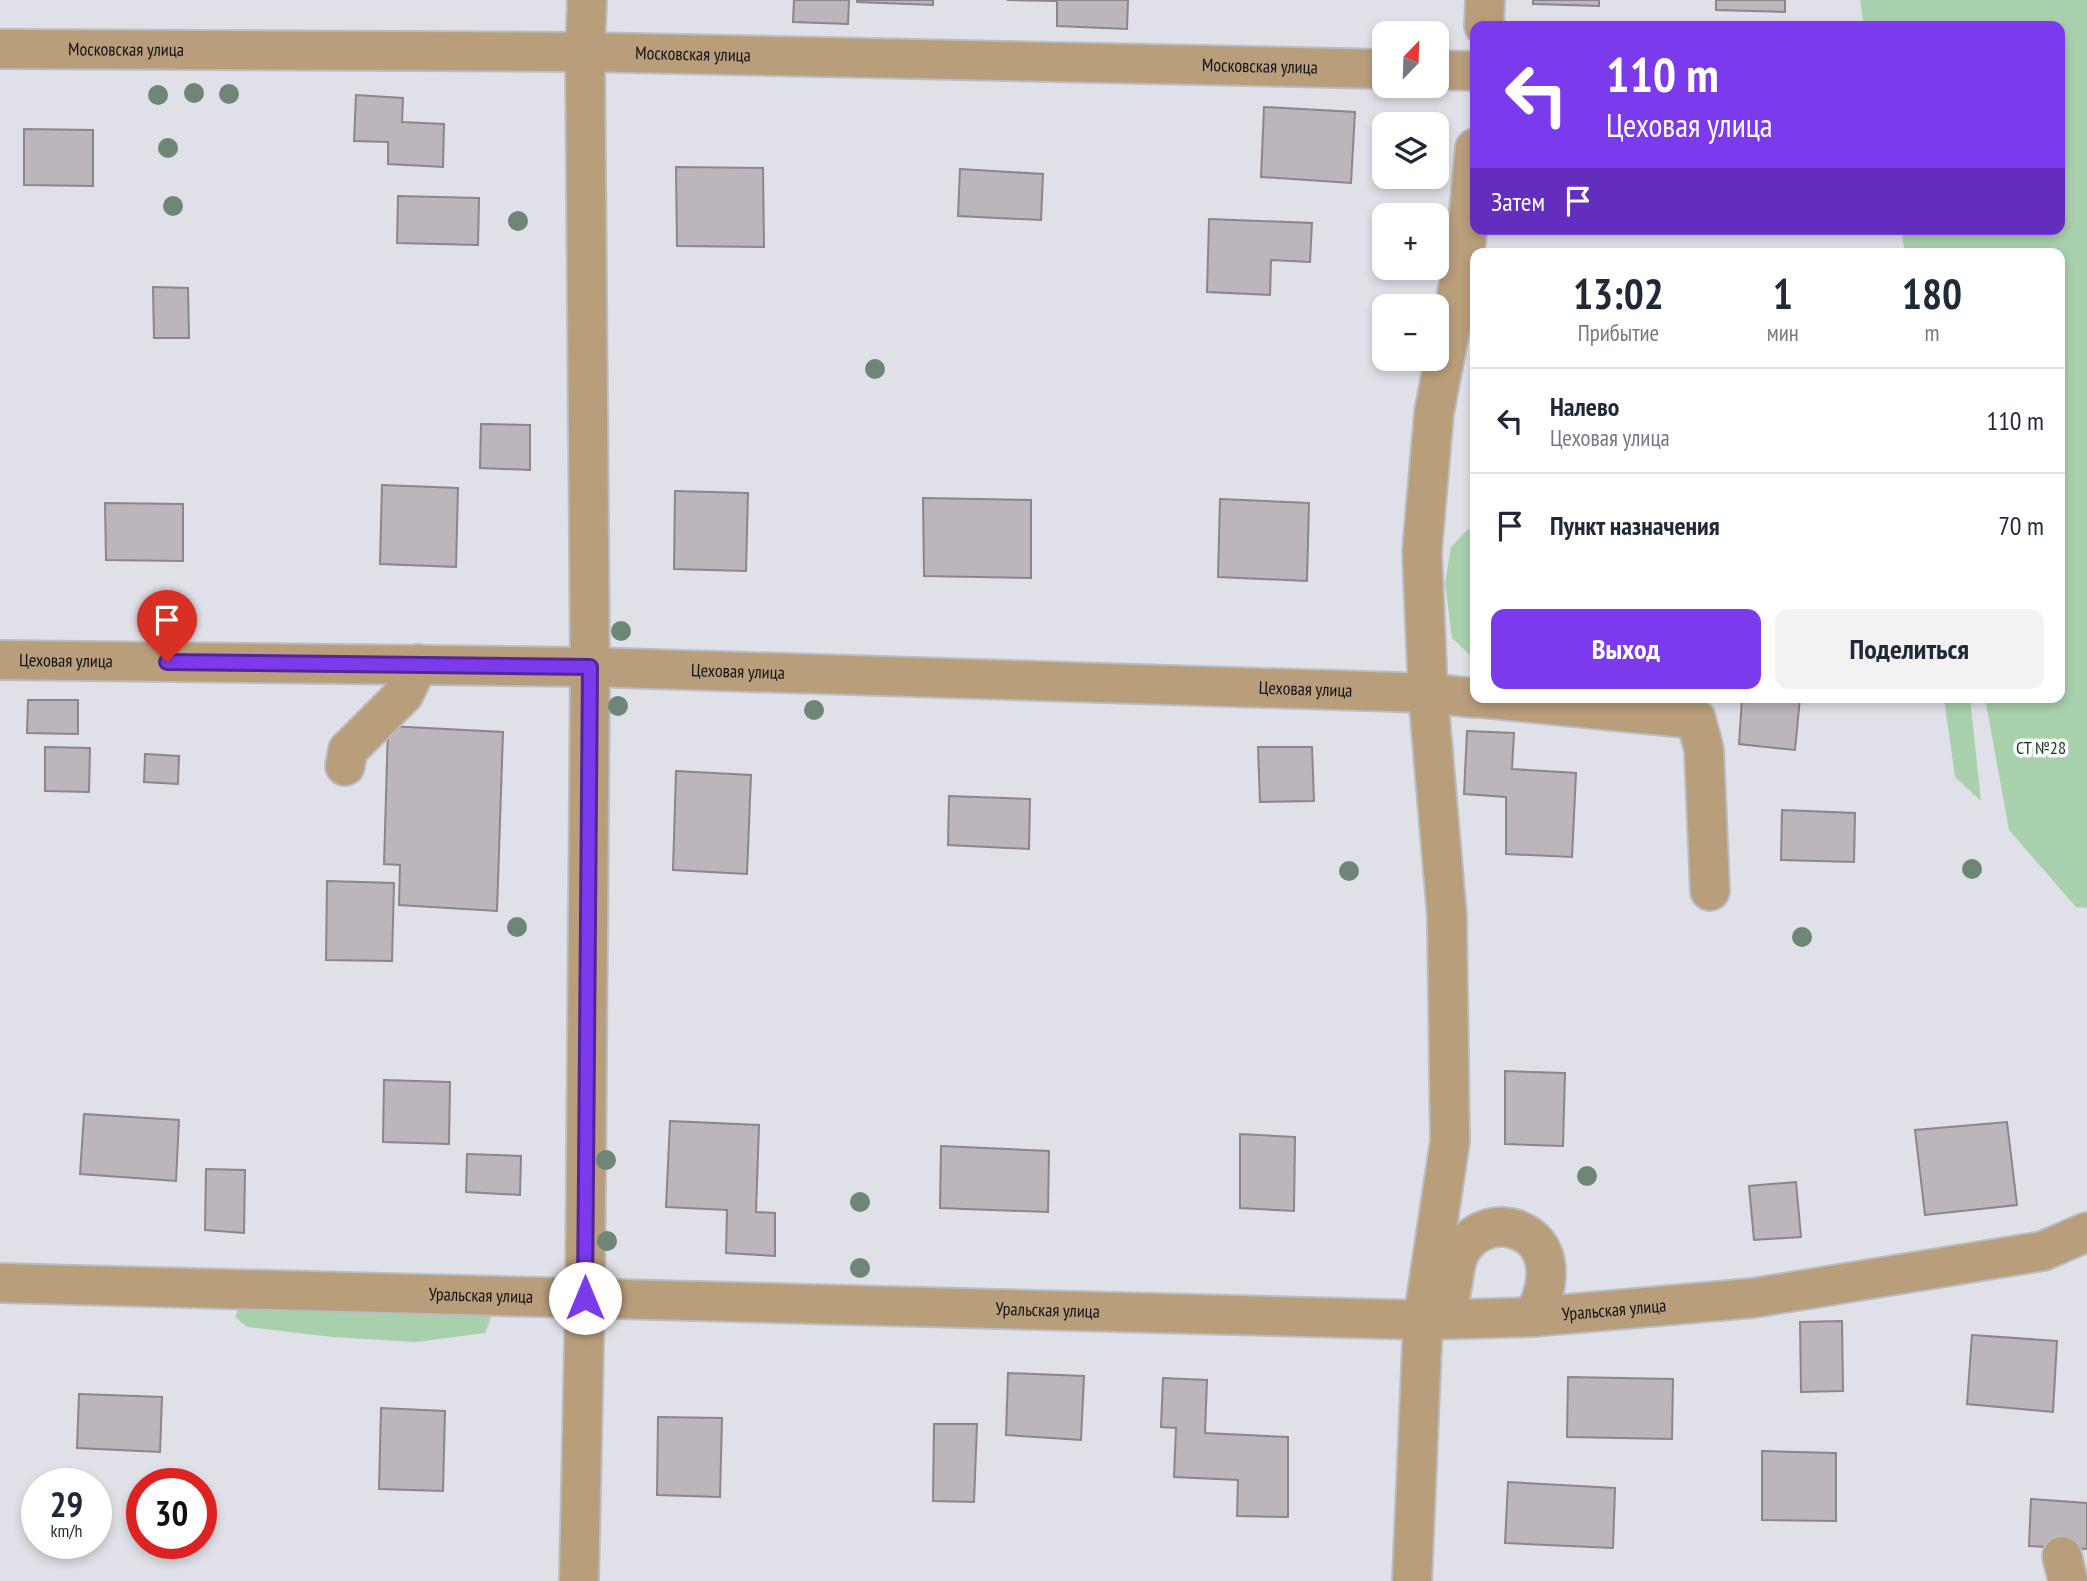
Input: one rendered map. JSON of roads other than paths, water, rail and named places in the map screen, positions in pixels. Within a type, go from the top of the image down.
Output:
[{"type":"street","points":[[579,1581],[585,1298],[590,667],[585,52],[587,0]]},
{"type":"street","points":[[1485,0],[1485,21]]},
{"type":"street","name":"Московская улица","points":[[0,49],[585,52],[1372,69]]},
{"type":"street","points":[[1449,70],[1470,71]]},
{"type":"street","points":[[1412,1581],[1423,1320],[1450,1141],[1447,917],[1429,693],[1422,551],[1434,413],[1465,252],[1470,200]]},
{"type":"street","name":"Цеховая улица","points":[[0,660],[590,667],[1429,693],[1470,697]]},
{"type":"street","points":[[345,765],[348,750],[404,694],[418,664]]},
{"type":"street","points":[[1533,703],[1696,719],[1704,750],[1710,891]]},
{"type":"street","points":[[1423,1320],[1444,1315],[1453,1289],[1460,1252],[1478,1231],[1495,1227],[1513,1229],[1532,1237],[1544,1256],[1545,1290],[1541,1304],[1532,1317]]},
{"type":"street","name":"Уральская улица","points":[[0,1283],[1423,1320],[1532,1317],[1753,1298],[2043,1251],[2087,1232]]},
{"type":"park label","name":"СТ №28","points":[[2041,748]]}]
